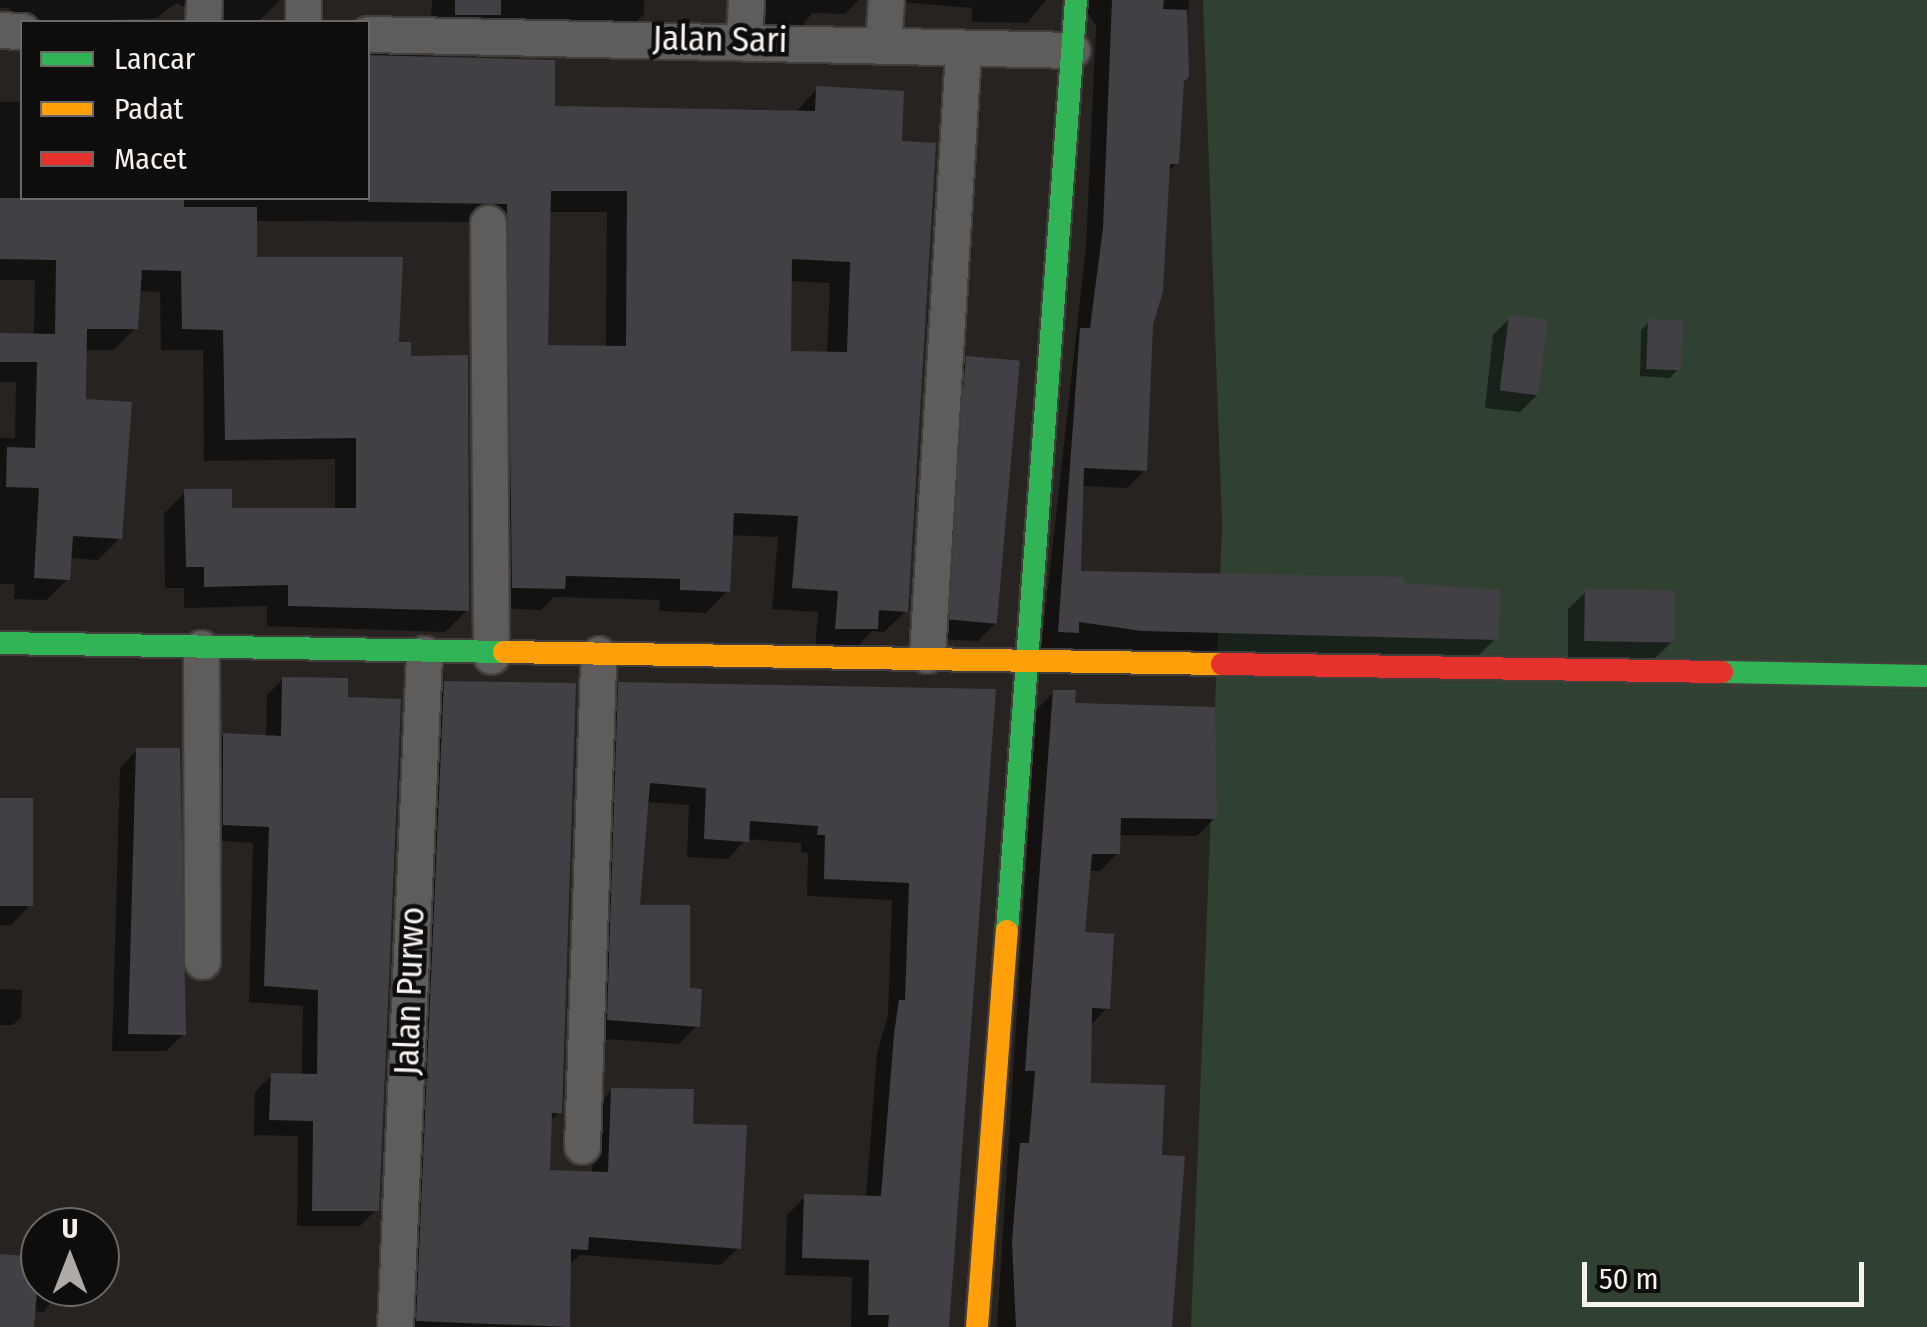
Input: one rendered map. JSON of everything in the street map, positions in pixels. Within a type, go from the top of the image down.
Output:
[{"type":"street","points":[[744,38],[746,0]]},
{"type":"street","points":[[883,46],[886,0]]},
{"type":"street","points":[[977,1327],[1023,660],[1076,0]]},
{"type":"street","name":"Jalan Sari","points":[[370,34],[744,38],[962,50],[1072,50]]},
{"type":"street","points":[[927,655],[962,50]]},
{"type":"street","points":[[488,223],[492,656]]},
{"type":"street","points":[[0,643],[492,656],[927,655],[1518,674],[1927,676]]},
{"type":"street","points":[[201,648],[202,962]]},
{"type":"street","name":"Jalan Purwo","points":[[394,1327],[424,654]]},
{"type":"street","points":[[582,1146],[598,654]]},
{"type":"green space","points":[[1203,0],[1927,0],[1927,1327],[1191,1327],[1222,526]]},
{"type":"building","points":[[455,0],[501,0],[501,15],[455,15]]},
{"type":"building","points":[[1112,0],[1164,0],[1163,9],[1187,10],[1189,77],[1184,81],[1179,164],[1170,164],[1163,291],[1153,325],[1147,471],[1084,468],[1081,571],[1404,577],[1404,583],[1501,590],[1498,640],[1142,631],[1079,622],[1079,633],[1058,632],[1080,328],[1090,328],[1103,228]]},
{"type":"building","points":[[370,55],[555,60],[555,106],[815,111],[816,86],[904,91],[902,141],[936,143],[908,612],[879,610],[878,629],[835,629],[838,591],[792,588],[798,516],[734,513],[730,592],[680,590],[680,579],[566,576],[565,589],[512,588],[507,204],[368,202]],"holes":[[[551,191],[627,191],[626,346],[548,345]],[[792,259],[850,262],[847,352],[791,351]]]},
{"type":"building","points":[[0,198],[184,200],[184,207],[257,207],[257,257],[403,257],[399,342],[411,342],[411,356],[468,355],[469,611],[288,606],[288,585],[204,587],[204,567],[186,567],[184,489],[232,489],[232,508],[356,508],[356,438],[225,440],[223,330],[182,329],[181,271],[142,270],[138,329],[87,329],[86,399],[132,402],[122,539],[73,536],[70,580],[34,578],[39,488],[6,487],[7,447],[35,448],[37,362],[0,362],[0,333],[55,334],[56,260],[0,259]]},
{"type":"building","points":[[1509,315],[1548,320],[1538,395],[1500,390]]},
{"type":"building","points":[[1648,319],[1683,320],[1681,370],[1646,369]]},
{"type":"building","points":[[966,356],[1020,361],[997,624],[943,619]]},
{"type":"building","points":[[1585,589],[1675,591],[1674,643],[1584,641]]},
{"type":"building","points":[[282,677],[348,678],[348,697],[401,699],[379,1211],[312,1211],[313,1121],[269,1120],[271,1073],[317,1074],[318,990],[264,986],[269,827],[223,825],[223,733],[281,736]]},
{"type":"building","points":[[444,681],[576,683],[562,1113],[552,1113],[550,1170],[608,1172],[611,1088],[694,1089],[693,1124],[747,1125],[741,1249],[589,1237],[588,1250],[571,1249],[570,1327],[416,1321]]},
{"type":"building","points":[[618,682],[996,689],[949,1327],[888,1327],[889,1315],[868,1315],[869,1260],[802,1258],[804,1194],[881,1196],[894,1034],[899,1000],[905,1000],[909,883],[824,879],[825,835],[817,835],[818,826],[750,821],[749,842],[704,839],[706,788],[650,783],[640,905],[690,905],[690,988],[702,989],[700,1027],[607,1020]]},
{"type":"building","points":[[1053,690],[1076,690],[1075,703],[1215,707],[1217,819],[1121,818],[1120,854],[1092,854],[1085,932],[1114,934],[1110,1009],[1092,1008],[1091,1083],[1165,1085],[1162,1155],[1185,1156],[1172,1327],[1016,1327],[1012,1242],[1020,1143],[1029,1143],[1035,1071],[1025,1071]]},
{"type":"building","points":[[136,748],[180,748],[186,1035],[128,1034]]},
{"type":"building","points":[[0,798],[33,798],[33,906],[0,906]]},
{"type":"building","points":[[0,1254],[20,1256],[20,1307],[36,1307],[34,1327],[0,1327]]},
{"type":"traffic: fast","points":[[1007,931],[1076,0]]},
{"type":"traffic: fast","points":[[0,643],[504,652]]},
{"type":"traffic: fast","points":[[1722,672],[1927,676]]},
{"type":"traffic: slow","points":[[504,652],[1222,664]]},
{"type":"traffic: slow","points":[[977,1327],[1007,931]]},
{"type":"traffic: jam","points":[[1222,664],[1722,672]]}]
